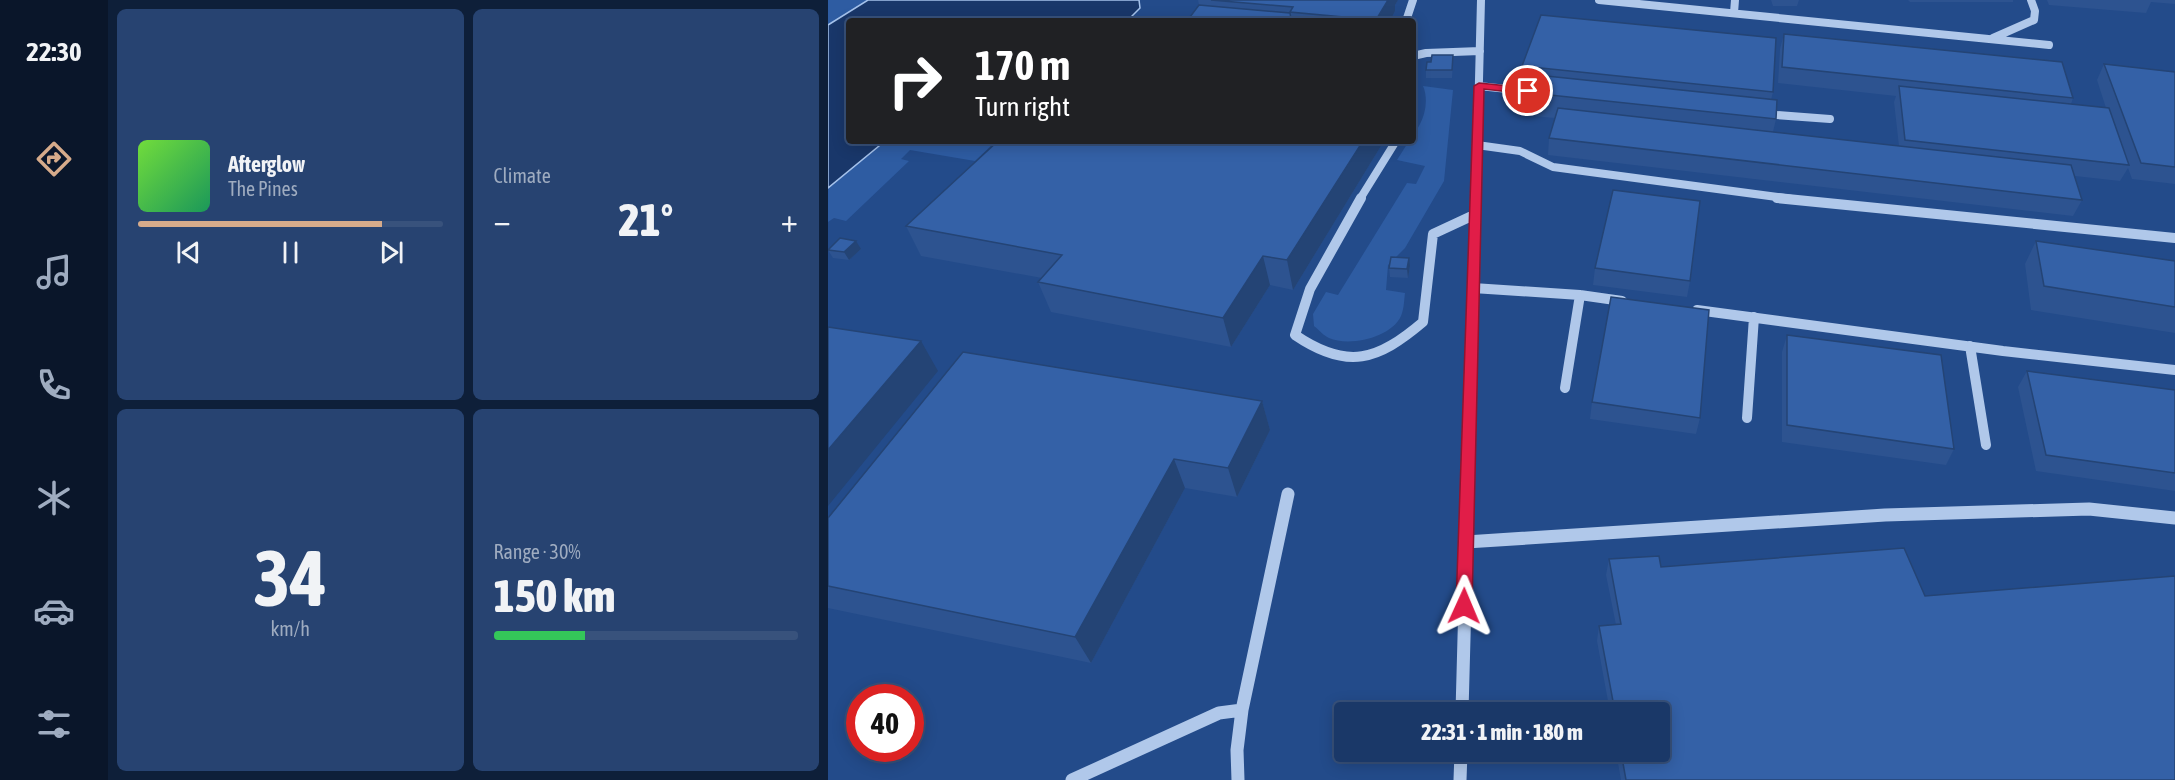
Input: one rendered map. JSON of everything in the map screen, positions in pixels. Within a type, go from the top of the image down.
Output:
[{"type":"street","points":[[1407,18],[1413,0]]},
{"type":"street","points":[[1462,702],[1481,0]]},
{"type":"street","points":[[1599,0],[2049,45]]},
{"type":"street","points":[[1734,14],[1735,0]]},
{"type":"street","points":[[1991,39],[2034,20],[2035,11],[2031,0]]},
{"type":"street","points":[[1416,48],[1426,53]]},
{"type":"street","points":[[1416,55],[1479,51]]},
{"type":"street","points":[[1479,86],[1540,92]]},
{"type":"street","points":[[1753,113],[1830,119]]},
{"type":"street","points":[[1394,144],[1358,201],[1308,291],[1299,312],[1295,335],[1308,345],[1332,356],[1363,356],[1392,346],[1423,322],[1433,234],[1476,214]]},
{"type":"street","points":[[1477,145],[1520,150],[1553,167],[1747,195],[2175,238]]},
{"type":"street","points":[[1473,288],[1580,295],[1638,303]]},
{"type":"street","points":[[1565,388],[1580,295]]},
{"type":"street","points":[[1684,309],[2175,370]]},
{"type":"street","points":[[1747,418],[1754,317]]},
{"type":"street","points":[[1970,346],[1986,445]]},
{"type":"street","points":[[1238,780],[1237,750],[1242,710],[1288,494]]},
{"type":"street","points":[[1466,542],[1885,515],[2089,509],[2175,518]]},
{"type":"street","points":[[1072,780],[1206,719],[1242,710]]},
{"type":"street","points":[[1460,780],[1461,762]]},
{"type":"shaded area","points":[[828,0],[916,0],[859,18],[846,18],[846,26],[828,57]]},
{"type":"shaded area","points":[[868,0],[1139,0],[1140,8],[1130,18],[846,18],[846,144],[881,144],[828,188],[828,25]]},
{"type":"shaded area","points":[[1423,86],[1453,90],[1444,181],[1405,248],[1388,265],[1386,290],[1405,293],[1401,316],[1388,330],[1369,339],[1337,341],[1329,338],[1314,326],[1313,314],[1326,292],[1338,295],[1407,183],[1416,184],[1425,166],[1397,160],[1407,144],[1416,144],[1416,130],[1425,110]]},
{"type":"shaded area","points":[[855,144],[993,144],[975,161],[910,150],[901,159],[909,161],[846,221],[834,218],[828,222],[828,165]]},
{"type":"building","points":[[1211,0],[1388,0],[1377,18],[1290,12],[1293,7]]},
{"type":"building","points":[[1199,5],[1290,13],[1291,18],[1189,18]]},
{"type":"building","points":[[1541,15],[1776,38],[1773,92],[1522,66]]},
{"type":"building","points":[[1784,34],[2062,62],[2073,98],[1782,67]]},
{"type":"building","points":[[1432,55],[1453,55],[1452,70],[1426,70],[1427,62],[1431,62]]},
{"type":"building","points":[[2104,64],[2175,72],[2175,167],[2141,163]]},
{"type":"building","points":[[1527,74],[1777,100],[1776,119],[1521,92]]},
{"type":"building","points":[[1899,86],[2109,108],[2129,165],[1905,140]]},
{"type":"building","points":[[1558,108],[2071,165],[2082,200],[1549,138]]},
{"type":"building","points":[[995,144],[1361,144],[1287,260],[1263,256],[1223,318],[1038,282],[1062,255],[906,226]]},
{"type":"building","points":[[1613,190],[1700,201],[1690,281],[1595,268]]},
{"type":"building","points":[[840,238],[856,241],[844,252],[828,250]]},
{"type":"building","points":[[2036,241],[2175,261],[2175,307],[2044,286]]},
{"type":"building","points":[[1391,257],[1409,258],[1407,269],[1389,268]]},
{"type":"building","points":[[1611,297],[1709,310],[1700,418],[1592,402]]},
{"type":"building","points":[[828,327],[921,341],[828,450]]},
{"type":"building","points":[[1787,335],[1941,355],[1954,449],[1787,425]]},
{"type":"building","points":[[963,352],[1262,401],[1228,468],[1174,459],[1075,637],[828,586],[828,518]]},
{"type":"building","points":[[2027,371],[2175,390],[2175,473],[2046,455]]},
{"type":"building","points":[[1904,548],[1925,596],[2175,576],[2175,780],[1626,780],[1623,762],[1670,762],[1670,702],[1613,702],[1599,626],[1621,624],[1609,559],[1659,556],[1661,567]]},
{"type":"route","points":[[1464,606],[1479,86],[1528,91]]}]
